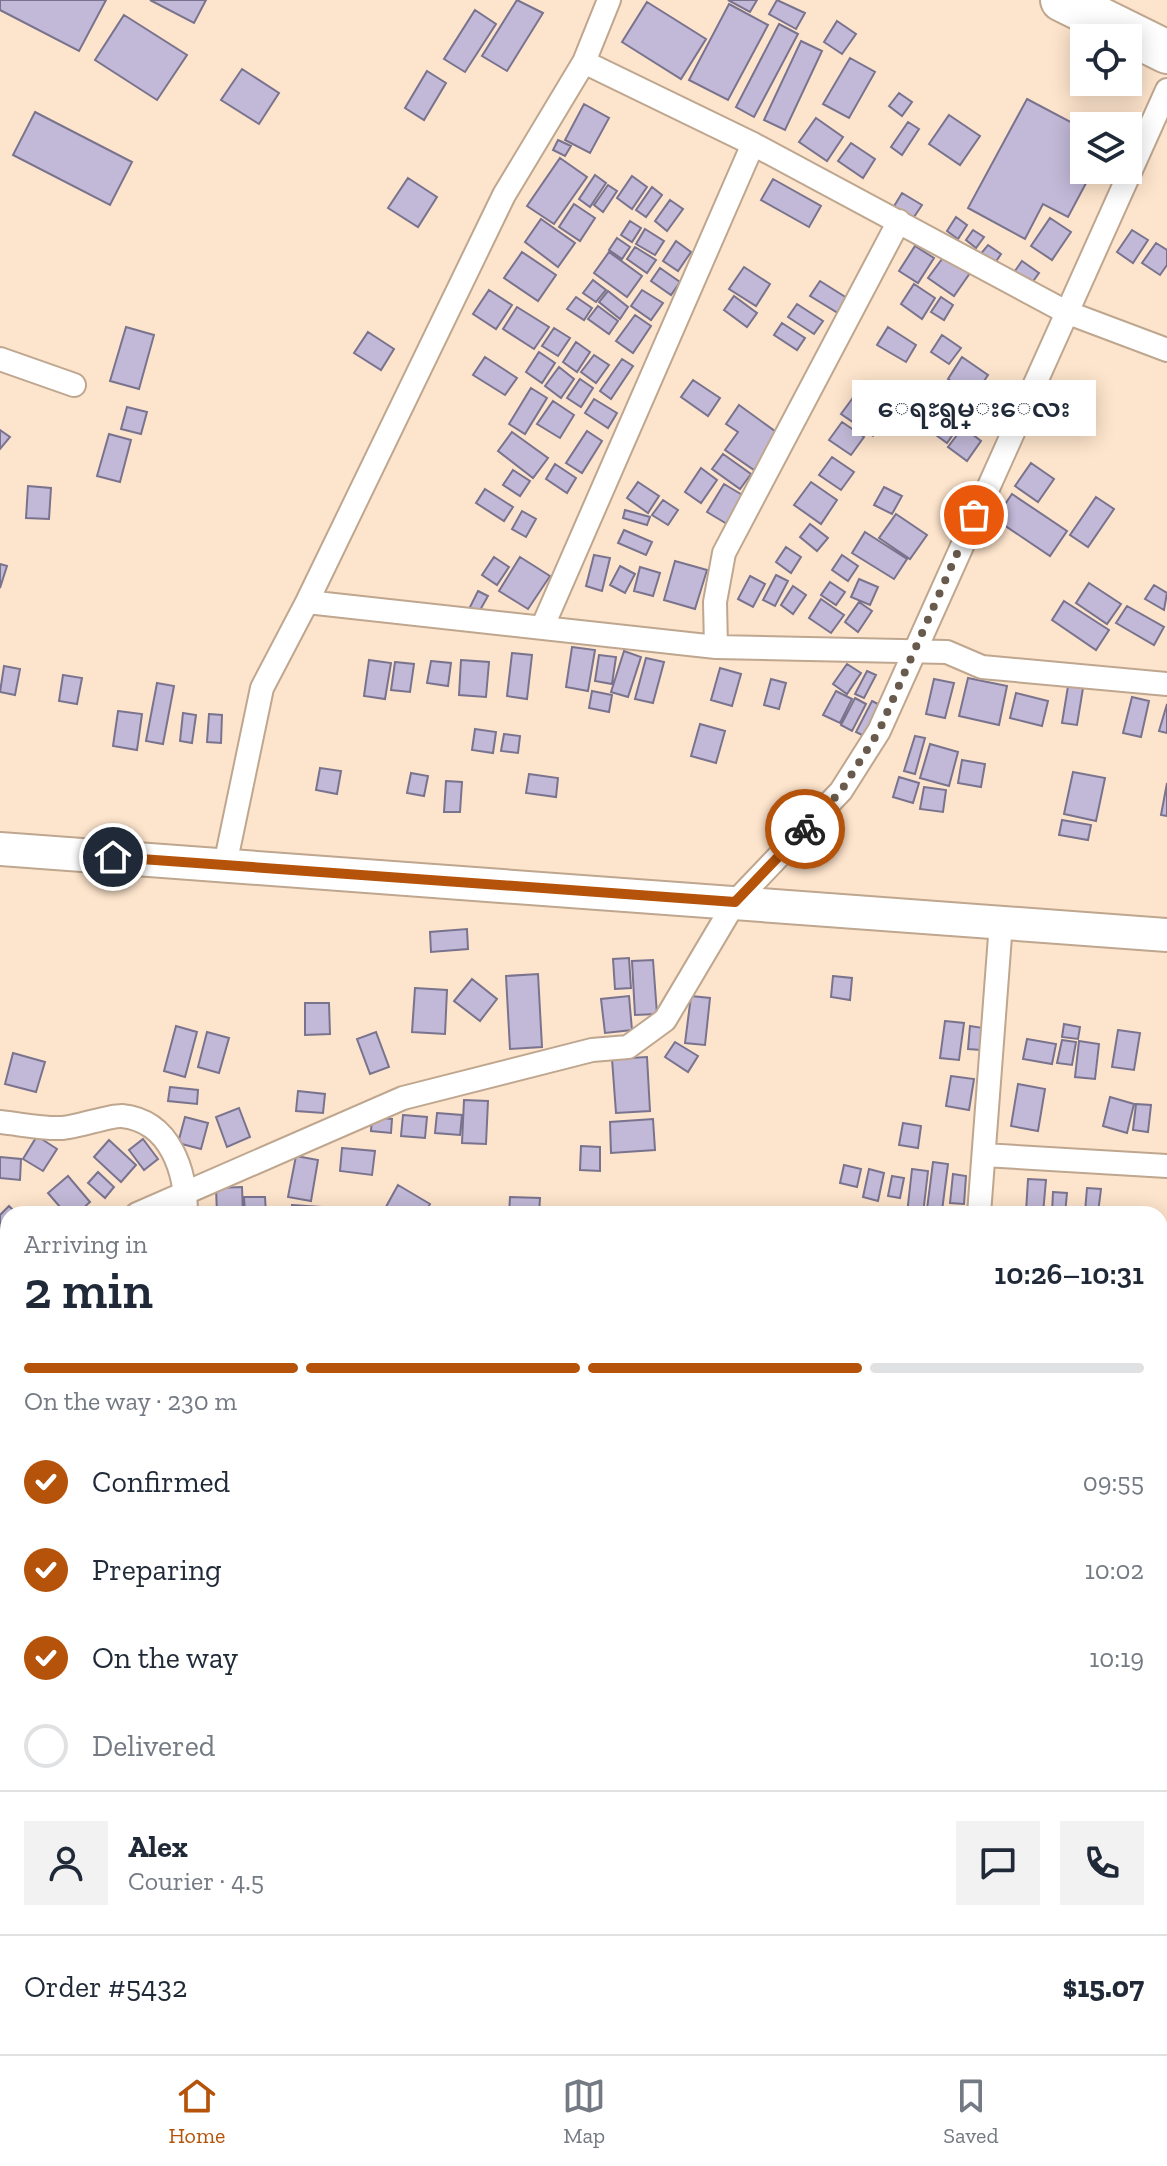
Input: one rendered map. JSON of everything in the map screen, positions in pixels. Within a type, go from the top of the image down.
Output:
[{"type":"highway","points":[[1062,0],[1167,52]]},
{"type":"main road","points":[[0,849],[1167,935]]},
{"type":"street","points":[[225,865],[262,688],[307,602],[504,195],[584,62],[609,0]]},
{"type":"street","points":[[584,62],[753,144],[1066,312],[1167,350]]},
{"type":"street","points":[[0,1122],[59,1128],[90,1125],[121,1115],[147,1125],[165,1136],[183,1174],[186,1203],[403,1098],[592,1050],[628,1047],[665,1020],[735,902],[841,791],[879,731],[1167,90]]},
{"type":"street","points":[[542,628],[753,144]]},
{"type":"street","points":[[716,647],[715,602],[724,553],[899,221]]},
{"type":"street","points":[[0,359],[74,385]]},
{"type":"street","points":[[307,602],[716,647],[947,652],[982,667],[1045,676],[1167,684]]},
{"type":"street","points":[[980,1206],[1001,923]]},
{"type":"street","points":[[984,1155],[1167,1166]]},
{"type":"building","points":[[0,0],[106,0],[79,51],[0,10]]},
{"type":"building","points":[[150,0],[206,0],[194,23]]},
{"type":"building","points":[[517,0],[543,13],[507,71],[482,56]]},
{"type":"building","points":[[728,0],[757,0],[750,12]]},
{"type":"building","points":[[777,0],[805,13],[796,29],[769,14]]},
{"type":"building","points":[[647,2],[706,39],[681,79],[622,42]]},
{"type":"building","points":[[729,4],[768,25],[728,100],[689,80]]},
{"type":"building","points":[[475,10],[496,24],[465,72],[444,59]]},
{"type":"building","points":[[124,15],[187,55],[157,100],[95,60]]},
{"type":"building","points":[[837,21],[856,34],[842,54],[824,42]]},
{"type":"building","points":[[779,24],[798,34],[754,117],[736,107]]},
{"type":"building","points":[[801,41],[822,51],[785,130],[764,120]]},
{"type":"building","points":[[850,58],[875,72],[849,118],[823,104]]},
{"type":"building","points":[[242,69],[279,93],[259,124],[221,100]]},
{"type":"building","points":[[427,71],[446,83],[424,120],[405,108]]},
{"type":"building","points":[[899,93],[912,102],[902,116],[889,106]]},
{"type":"building","points":[[1027,99],[1070,122],[1070,184],[1086,184],[1068,217],[1043,204],[1025,239],[968,208]]},
{"type":"building","points":[[584,104],[609,118],[590,153],[565,140]]},
{"type":"building","points":[[35,112],[132,162],[110,205],[13,155]]},
{"type":"building","points":[[949,115],[980,136],[960,165],[929,144]]},
{"type":"building","points":[[816,118],[843,137],[827,161],[799,142]]},
{"type":"building","points":[[908,122],[919,129],[902,155],[891,147]]},
{"type":"building","points":[[558,140],[571,146],[565,156],[553,150]]},
{"type":"building","points":[[851,143],[875,159],[863,178],[838,161]]},
{"type":"building","points":[[560,158],[587,177],[554,224],[527,206]]},
{"type":"building","points":[[595,175],[606,183],[590,207],[579,199]]},
{"type":"building","points":[[632,176],[647,187],[632,209],[617,198]]},
{"type":"building","points":[[408,178],[437,197],[418,227],[388,208]]},
{"type":"building","points":[[773,179],[821,206],[809,227],[761,200]]},
{"type":"building","points":[[608,185],[617,191],[603,212],[594,205]]},
{"type":"building","points":[[652,187],[662,195],[646,217],[636,210]]},
{"type":"building","points":[[902,193],[922,205],[912,220],[893,208]]},
{"type":"building","points":[[670,200],[683,209],[667,231],[655,221]]},
{"type":"building","points":[[574,204],[595,218],[580,241],[559,227]]},
{"type":"building","points":[[956,217],[967,225],[958,239],[947,231]]},
{"type":"building","points":[[1050,218],[1071,232],[1052,260],[1031,246]]},
{"type":"building","points":[[541,219],[575,243],[558,267],[525,242]]},
{"type":"building","points":[[630,221],[641,228],[632,242],[621,235]]},
{"type":"building","points":[[645,229],[664,241],[655,255],[636,244]]},
{"type":"building","points":[[973,230],[984,237],[976,248],[966,240]]},
{"type":"building","points":[[1132,230],[1148,240],[1133,263],[1117,252]]},
{"type":"building","points":[[617,238],[630,247],[622,259],[609,250]]},
{"type":"building","points":[[676,241],[691,252],[678,271],[663,261]]},
{"type":"building","points":[[1156,243],[1167,250],[1167,265],[1160,275],[1142,263]]},
{"type":"building","points":[[988,245],[1001,254],[993,266],[979,256]]},
{"type":"building","points":[[915,246],[934,258],[918,283],[899,271]]},
{"type":"building","points":[[635,247],[656,260],[647,273],[627,259]]},
{"type":"building","points":[[522,252],[556,275],[538,301],[504,278]]},
{"type":"building","points":[[609,252],[642,276],[627,297],[594,273]]},
{"type":"building","points":[[945,255],[970,273],[954,296],[928,278]]},
{"type":"building","points":[[1022,261],[1039,273],[1029,287],[1012,275]]},
{"type":"building","points":[[744,267],[770,284],[756,306],[729,289]]},
{"type":"building","points":[[660,268],[680,282],[671,295],[651,281]]},
{"type":"building","points":[[593,280],[606,290],[596,302],[583,293]]},
{"type":"building","points":[[820,281],[847,298],[838,313],[810,296]]},
{"type":"building","points":[[914,284],[935,298],[922,319],[901,304]]},
{"type":"building","points":[[489,290],[512,305],[496,329],[473,314]]},
{"type":"building","points":[[642,290],[663,303],[651,320],[631,306]]},
{"type":"building","points":[[608,291],[628,307],[620,319],[599,302]]},
{"type":"building","points":[[734,296],[757,313],[747,327],[724,310]]},
{"type":"building","points":[[576,297],[592,308],[584,320],[567,309]]},
{"type":"building","points":[[941,297],[953,305],[944,320],[931,312]]},
{"type":"building","points":[[797,304],[823,321],[814,334],[788,317]]},
{"type":"building","points":[[598,306],[618,321],[609,334],[588,319]]},
{"type":"building","points":[[517,307],[549,327],[534,349],[503,329]]},
{"type":"building","points":[[635,315],[651,326],[633,353],[616,341]]},
{"type":"building","points":[[782,323],[805,338],[797,350],[774,335]]},
{"type":"building","points":[[126,327],[154,335],[139,389],[110,381]]},
{"type":"building","points":[[888,327],[916,345],[906,362],[877,345]]},
{"type":"building","points":[[554,328],[570,338],[558,356],[542,346]]},
{"type":"building","points":[[368,332],[394,349],[381,370],[354,353]]},
{"type":"building","points":[[942,335],[961,348],[949,364],[931,352]]},
{"type":"building","points":[[576,342],[590,352],[577,372],[563,362]]},
{"type":"building","points":[[539,352],[555,363],[542,383],[526,372]]},
{"type":"building","points":[[594,355],[609,365],[596,383],[581,372]]},
{"type":"building","points":[[485,357],[517,378],[505,395],[473,375]]},
{"type":"building","points":[[962,357],[988,375],[974,396],[948,379]]},
{"type":"building","points":[[622,359],[633,366],[611,399],[600,391]]},
{"type":"building","points":[[559,367],[574,379],[561,398],[545,386]]},
{"type":"building","points":[[580,379],[593,388],[581,407],[567,398]]},
{"type":"building","points":[[693,380],[720,398],[708,416],[681,397]]},
{"type":"building","points":[[944,384],[960,394],[948,411],[933,401]]},
{"type":"building","points":[[862,385],[892,406],[884,418],[853,397]]},
{"type":"building","points":[[531,388],[547,398],[525,434],[509,424]]},
{"type":"building","points":[[594,399],[617,413],[608,428],[585,413]]},
{"type":"building","points":[[852,399],[884,421],[873,436],[841,414]]},
{"type":"building","points":[[553,401],[574,415],[560,438],[537,424]]},
{"type":"building","points":[[739,405],[779,434],[754,470],[725,450],[738,432],[726,424]]},
{"type":"building","points":[[127,407],[147,412],[141,434],[121,429]]},
{"type":"building","points":[[949,418],[959,426],[947,443],[936,435]]},
{"type":"building","points":[[842,422],[864,437],[851,455],[829,440]]},
{"type":"building","points":[[963,427],[981,441],[967,461],[948,447]]},
{"type":"building","points":[[0,430],[10,437],[0,449]]},
{"type":"building","points":[[587,431],[602,441],[582,473],[566,463]]},
{"type":"building","points":[[512,432],[548,458],[533,478],[498,451]]},
{"type":"building","points":[[109,434],[131,440],[120,482],[97,476]]},
{"type":"building","points":[[723,454],[751,474],[740,489],[712,469]]},
{"type":"building","points":[[832,457],[854,472],[841,490],[819,475]]},
{"type":"building","points":[[1031,463],[1054,479],[1038,502],[1015,486]]},
{"type":"building","points":[[555,464],[576,478],[567,493],[546,479]]},
{"type":"building","points":[[701,468],[717,480],[701,503],[685,492]]},
{"type":"building","points":[[513,470],[530,481],[520,496],[503,485]]},
{"type":"building","points":[[638,482],[659,496],[648,513],[627,498]]},
{"type":"building","points":[[811,482],[837,500],[821,524],[794,505]]},
{"type":"building","points":[[724,484],[749,499],[732,527],[707,512]]},
{"type":"building","points":[[28,486],[51,488],[49,519],[26,518]]},
{"type":"building","points":[[884,487],[902,496],[892,514],[874,505]]},
{"type":"building","points":[[485,489],[513,507],[504,521],[476,503]]},
{"type":"building","points":[[1012,494],[1067,531],[1050,556],[995,519]]},
{"type":"building","points":[[1096,497],[1114,509],[1088,547],[1070,535]]},
{"type":"building","points":[[663,500],[678,510],[668,525],[652,515]]},
{"type":"building","points":[[625,510],[650,517],[647,525],[623,518]]},
{"type":"building","points":[[522,511],[536,519],[526,537],[512,529]]},
{"type":"building","points":[[896,514],[927,535],[910,559],[879,538]]},
{"type":"building","points":[[810,524],[828,538],[817,551],[800,537]]},
{"type":"building","points":[[624,530],[652,542],[646,555],[618,543]]},
{"type":"building","points":[[865,532],[907,559],[894,579],[852,553]]},
{"type":"building","points":[[786,547],[801,557],[791,573],[776,562]]},
{"type":"building","points":[[594,555],[610,558],[602,591],[586,586]]},
{"type":"building","points":[[842,555],[858,566],[848,581],[832,570]]},
{"type":"building","points":[[494,557],[509,567],[497,585],[482,575]]},
{"type":"building","points":[[520,557],[550,576],[528,609],[499,591]]},
{"type":"building","points":[[675,561],[707,570],[695,609],[664,600]]},
{"type":"building","points":[[0,564],[7,566],[0,588]]},
{"type":"building","points":[[620,566],[635,574],[625,593],[610,585]]},
{"type":"building","points":[[640,567],[660,573],[653,596],[634,591]]},
{"type":"building","points":[[776,575],[788,581],[775,606],[763,600]]},
{"type":"building","points":[[750,576],[765,584],[753,607],[738,599]]},
{"type":"building","points":[[859,579],[878,587],[870,605],[851,597]]},
{"type":"building","points":[[830,582],[845,592],[836,605],[821,595]]},
{"type":"building","points":[[1089,583],[1121,604],[1107,624],[1076,603]]},
{"type":"building","points":[[1154,585],[1167,593],[1164,610],[1145,599]]},
{"type":"building","points":[[793,586],[806,595],[793,614],[781,605]]},
{"type":"building","points":[[478,591],[488,596],[479,612],[470,607]]},
{"type":"building","points":[[821,599],[844,615],[831,633],[809,618]]},
{"type":"building","points":[[1064,601],[1109,630],[1096,650],[1052,620]]},
{"type":"building","points":[[859,602],[872,611],[858,632],[845,622]]},
{"type":"building","points":[[1127,606],[1164,627],[1154,645],[1116,623]]},
{"type":"building","points":[[572,647],[595,650],[588,691],[566,687]]},
{"type":"building","points":[[624,651],[641,657],[628,697],[611,692]]},
{"type":"building","points":[[512,653],[532,655],[527,699],[507,696]]},
{"type":"building","points":[[599,655],[616,657],[612,684],[595,681]]},
{"type":"building","points":[[646,658],[664,662],[653,703],[635,699]]},
{"type":"building","points":[[369,660],[391,663],[385,699],[364,696]]},
{"type":"building","points":[[461,660],[489,662],[486,697],[459,695]]},
{"type":"building","points":[[431,661],[451,663],[448,686],[427,683]]},
{"type":"building","points":[[395,662],[414,664],[410,692],[391,690]]},
{"type":"building","points":[[847,664],[861,673],[847,694],[833,684]]},
{"type":"building","points":[[4,666],[20,669],[15,695],[0,692]]},
{"type":"building","points":[[720,668],[741,674],[732,706],[711,700]]},
{"type":"building","points":[[867,671],[876,675],[864,698],[855,694]]},
{"type":"building","points":[[63,675],[82,678],[77,704],[59,701]]},
{"type":"building","points":[[968,678],[1007,686],[999,725],[959,716]]},
{"type":"building","points":[[771,679],[786,683],[779,709],[764,705]]},
{"type":"building","points":[[934,679],[954,683],[945,718],[926,714]]},
{"type":"building","points":[[157,683],[174,686],[163,744],[146,741]]},
{"type":"building","points":[[1068,686],[1083,688],[1077,725],[1062,723]]},
{"type":"building","points":[[592,691],[612,695],[609,712],[589,708]]},
{"type":"building","points":[[836,691],[852,699],[840,723],[823,715]]},
{"type":"building","points":[[1016,693],[1048,701],[1042,726],[1010,718]]},
{"type":"building","points":[[1132,697],[1149,701],[1141,737],[1123,733]]},
{"type":"building","points":[[855,698],[866,704],[852,731],[841,725]]},
{"type":"building","points":[[872,701],[884,707],[868,738],[856,732]]},
{"type":"building","points":[[1167,704],[1167,733],[1159,731]]},
{"type":"building","points":[[118,711],[142,714],[137,750],[113,746]]},
{"type":"building","points":[[183,713],[196,715],[192,743],[180,741]]},
{"type":"building","points":[[209,714],[222,715],[221,743],[207,742]]},
{"type":"building","points":[[700,724],[725,731],[716,763],[691,756]]},
{"type":"building","points":[[475,729],[496,732],[493,753],[472,750]]},
{"type":"building","points":[[504,734],[520,736],[518,753],[501,751]]},
{"type":"building","points":[[915,736],[925,738],[915,774],[904,771]]},
{"type":"building","points":[[930,744],[958,752],[949,786],[920,778]]},
{"type":"building","points":[[962,760],[985,764],[981,787],[958,783]]},
{"type":"building","points":[[320,768],[341,771],[337,794],[316,790]]},
{"type":"building","points":[[1073,772],[1105,778],[1096,821],[1064,814]]},
{"type":"building","points":[[411,773],[428,776],[424,796],[407,793]]},
{"type":"building","points":[[529,774],[558,778],[556,797],[526,793]]},
{"type":"building","points":[[899,777],[919,783],[913,803],[893,797]]},
{"type":"building","points":[[446,781],[462,782],[460,812],[444,812]]},
{"type":"building","points":[[1167,783],[1167,816],[1161,815]]},
{"type":"building","points":[[924,787],[946,790],[943,812],[920,809]]},
{"type":"building","points":[[1062,820],[1091,825],[1088,840],[1059,835]]},
{"type":"building","points":[[467,929],[468,949],[431,952],[430,932]]},
{"type":"building","points":[[629,958],[631,988],[615,989],[613,959]]},
{"type":"building","points":[[653,960],[657,1014],[635,1015],[632,961]]},
{"type":"building","points":[[538,974],[542,1047],[510,1049],[506,976]]},
{"type":"building","points":[[833,976],[852,978],[850,1000],[831,997]]},
{"type":"building","points":[[472,979],[497,999],[480,1021],[454,1001]]},
{"type":"building","points":[[415,988],[447,990],[445,1034],[412,1032]]},
{"type":"building","points":[[629,996],[632,1030],[605,1033],[601,999]]},
{"type":"building","points":[[691,996],[710,998],[705,1045],[685,1043]]},
{"type":"building","points":[[305,1003],[329,1003],[330,1034],[305,1035]]},
{"type":"building","points":[[945,1021],[964,1023],[959,1060],[940,1058]]},
{"type":"building","points":[[1064,1024],[1080,1027],[1078,1039],[1062,1037]]},
{"type":"building","points":[[176,1026],[197,1032],[185,1077],[164,1071]]},
{"type":"building","points":[[970,1026],[983,1028],[981,1050],[968,1049]]},
{"type":"building","points":[[1118,1030],[1140,1033],[1134,1070],[1112,1067]]},
{"type":"building","points":[[207,1032],[229,1038],[219,1073],[198,1067]]},
{"type":"building","points":[[376,1032],[389,1067],[370,1074],[357,1039]]},
{"type":"building","points":[[1027,1039],[1056,1044],[1052,1064],[1023,1059]]},
{"type":"building","points":[[1062,1040],[1076,1042],[1072,1065],[1057,1063]]},
{"type":"building","points":[[1079,1041],[1099,1044],[1095,1079],[1075,1077]]},
{"type":"building","points":[[675,1042],[698,1056],[688,1072],[665,1057]]},
{"type":"building","points":[[13,1053],[45,1062],[36,1092],[5,1084]]},
{"type":"building","points":[[647,1057],[650,1111],[616,1113],[612,1059]]},
{"type":"building","points":[[951,1076],[974,1079],[969,1110],[946,1106]]},
{"type":"building","points":[[1018,1084],[1045,1089],[1038,1131],[1011,1126]]},
{"type":"building","points":[[170,1087],[198,1090],[197,1104],[168,1101]]},
{"type":"building","points":[[298,1091],[325,1094],[323,1113],[296,1111]]},
{"type":"building","points":[[1110,1097],[1134,1104],[1127,1133],[1103,1126]]},
{"type":"building","points":[[464,1100],[488,1101],[486,1144],[462,1143]]},
{"type":"building","points":[[1136,1104],[1151,1105],[1148,1132],[1133,1130]]},
{"type":"building","points":[[239,1108],[250,1137],[227,1147],[216,1117]]},
{"type":"building","points":[[437,1113],[462,1115],[460,1135],[435,1133]]},
{"type":"building","points":[[403,1115],[427,1117],[425,1138],[401,1136]]},
{"type":"building","points":[[185,1117],[208,1123],[201,1149],[178,1143]]},
{"type":"building","points":[[372,1117],[392,1119],[391,1133],[371,1131]]},
{"type":"building","points":[[653,1119],[655,1150],[611,1153],[610,1122]]},
{"type":"building","points":[[903,1123],[921,1126],[918,1148],[899,1145]]},
{"type":"building","points":[[37,1136],[57,1149],[43,1171],[23,1159]]},
{"type":"building","points":[[143,1139],[158,1159],[144,1170],[129,1150]]},
{"type":"building","points":[[109,1140],[136,1165],[121,1182],[94,1157]]},
{"type":"building","points":[[581,1146],[600,1147],[600,1171],[580,1170]]},
{"type":"building","points":[[342,1148],[375,1151],[372,1175],[340,1171]]},
{"type":"building","points":[[296,1156],[318,1160],[311,1201],[288,1197]]},
{"type":"building","points":[[0,1157],[21,1159],[20,1180],[0,1178]]},
{"type":"building","points":[[933,1162],[948,1164],[943,1206],[927,1206]]},
{"type":"building","points":[[844,1165],[861,1169],[857,1187],[840,1183]]},
{"type":"building","points":[[869,1169],[884,1173],[878,1201],[863,1197]]},
{"type":"building","points":[[912,1169],[928,1171],[924,1206],[908,1206]]},
{"type":"building","points":[[98,1172],[114,1187],[105,1198],[88,1183]]},
{"type":"building","points":[[953,1174],[966,1176],[964,1204],[950,1203]]},
{"type":"building","points":[[68,1176],[90,1202],[86,1206],[59,1206],[48,1193]]},
{"type":"building","points":[[892,1176],[904,1178],[900,1198],[888,1196]]},
{"type":"building","points":[[1028,1179],[1046,1180],[1044,1206],[1026,1206]]},
{"type":"building","points":[[398,1185],[430,1204],[429,1206],[386,1206]]},
{"type":"building","points":[[242,1187],[243,1206],[217,1206],[216,1188]]},
{"type":"building","points":[[1087,1188],[1101,1189],[1099,1206],[1086,1206]]},
{"type":"building","points":[[1053,1192],[1067,1193],[1066,1206],[1052,1206]]},
{"type":"building","points":[[244,1197],[265,1197],[266,1206],[245,1206]]},
{"type":"building","points":[[510,1197],[540,1198],[540,1206],[509,1206]]},
{"type":"way so far","points":[[805,829],[841,791],[879,731],[974,515]]},
{"type":"place","name":"ေရႊရွမ္းေလး","points":[[974,515]]},
{"type":"route","points":[[113,857],[735,902],[805,829]]}]
